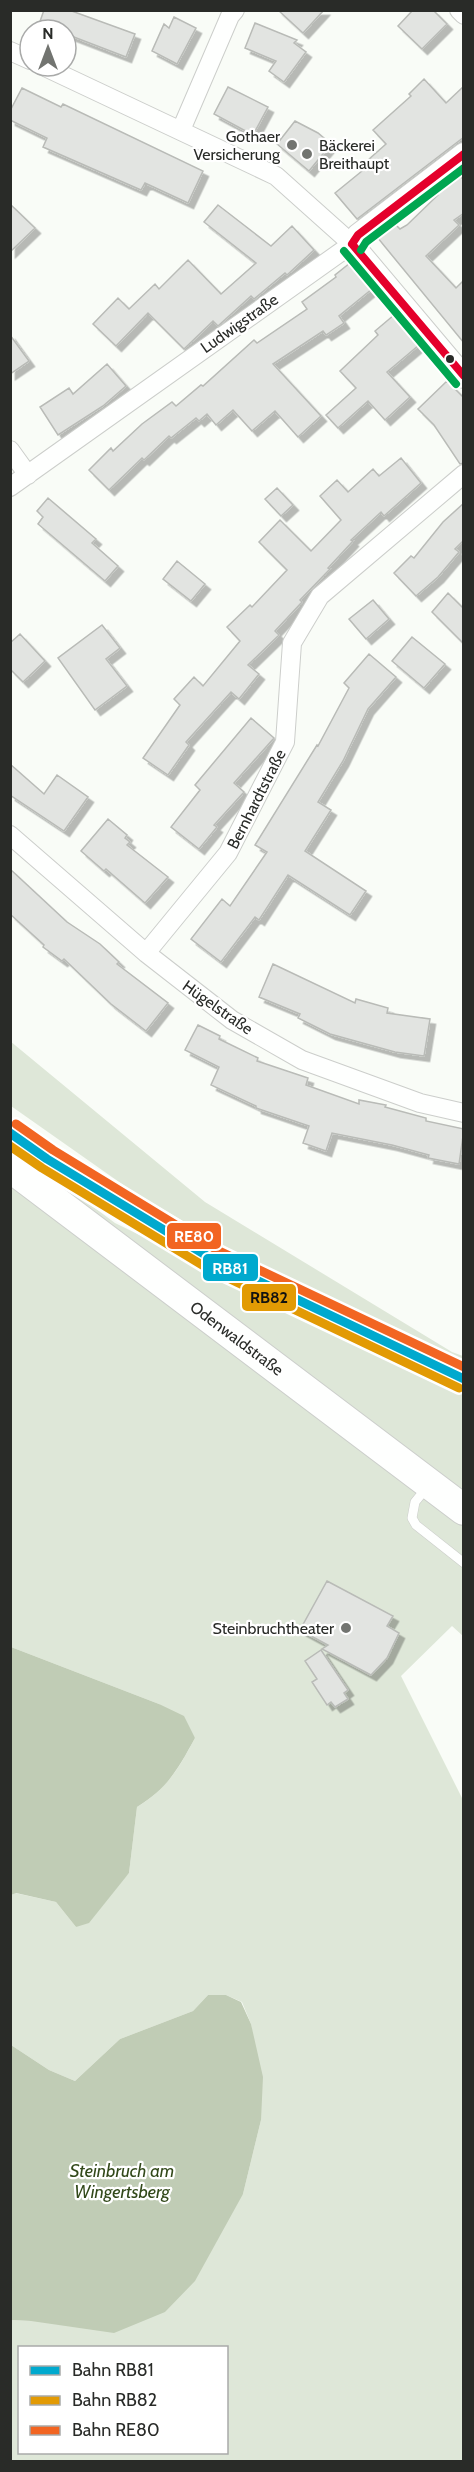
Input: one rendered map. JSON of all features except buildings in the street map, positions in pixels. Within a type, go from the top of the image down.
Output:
[{"type":"main road","name":"Odenwaldstraße","points":[[10,1167],[464,1510]]},
{"type":"street","points":[[181,130],[230,15],[235,10]]},
{"type":"street","points":[[459,10],[464,15]]},
{"type":"street","points":[[69,78],[276,176],[352,244],[464,377]]},
{"type":"street","name":"Ludwigstraße","points":[[10,487],[352,244],[358,235],[464,154]]},
{"type":"street","points":[[10,450],[28,475]]},
{"type":"street","name":"Bernhardtstraße","points":[[146,953],[228,853],[285,742],[292,643],[320,596],[464,474]]},
{"type":"street","name":"Hügelstraße","points":[[10,836],[146,953],[232,1020],[302,1060],[420,1103],[464,1113]]},
{"type":"lane","points":[[430,1485],[415,1502],[412,1518],[416,1525],[464,1563]]},
{"type":"shaded area","points":[[10,1041],[205,1202],[452,1352],[463,1356],[463,1368],[297,1289],[129,1189],[11,1106]]},
{"type":"shaded area","points":[[10,1145],[115,1223],[463,1393],[463,1636],[452,1626],[401,1676],[463,1800],[463,2461],[11,2461],[11,2320],[31,2321],[243,2194],[261,2120],[251,2024],[242,2002],[226,1995],[208,1995],[193,2011],[120,2039],[75,2081],[49,2070],[11,2045],[11,1895],[15,1893],[56,1902],[76,1927],[129,1873],[137,1807],[156,1793],[171,1777],[195,1738],[159,1704],[11,1647]]},
{"type":"water","points":[[11,1647],[159,1704],[184,1716],[195,1738],[171,1777],[157,1793],[137,1807],[129,1873],[89,1923],[76,1927],[56,1902],[16,1893],[11,1895]]},
{"type":"water","name":"Steinbruch am Wingertsberg","points":[[208,1995],[226,1995],[241,2002],[251,2024],[263,2077],[261,2120],[243,2194],[195,2281],[165,2312],[114,2333],[11,2320],[11,2045],[49,2070],[75,2081],[120,2039],[193,2011]]},
{"type":"rail line","name":"RE80","points":[[16,1124],[53,1150],[217,1250],[464,1367]]},
{"type":"rail line","name":"RB81","points":[[10,1133],[47,1159],[212,1259],[464,1379]]},
{"type":"rail line","name":"RB82","points":[[10,1146],[42,1168],[207,1268],[459,1388]]},
{"type":"transit line","points":[[352,244],[358,235],[464,154]]},
{"type":"transit line","points":[[361,250],[366,242],[464,168]]},
{"type":"transit line","points":[[352,244],[464,376]]},
{"type":"transit line","points":[[344,251],[456,384]]},
{"type":"place","name":"Gothaer Versicherung","points":[[292,145]]},
{"type":"place","name":"Bäckerei Breithaupt","points":[[307,154]]},
{"type":"place","name":"Steinbruchtheater","points":[[346,1628]]}]
